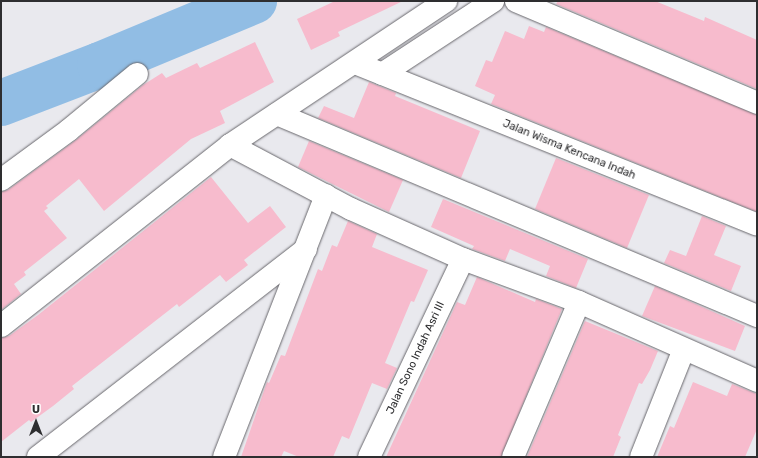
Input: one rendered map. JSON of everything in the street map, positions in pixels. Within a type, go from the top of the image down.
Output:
[{"type":"street","points":[[1,326],[230,145],[446,1]]},
{"type":"street","points":[[382,74],[493,1]]},
{"type":"street","points":[[516,1],[757,103]]},
{"type":"street","name":"Jalan Wisma Kencana Indah","points":[[355,63],[757,225]]},
{"type":"street","points":[[1,180],[69,130],[137,74]]},
{"type":"street","points":[[277,114],[757,316]]},
{"type":"street","points":[[230,145],[326,195],[463,259],[579,302],[757,381]]},
{"type":"street","points":[[224,457],[326,195]]},
{"type":"street","points":[[38,457],[306,249]]},
{"type":"street","name":"Jalan Sono Indah Asri III","points":[[369,457],[463,259]]},
{"type":"street","points":[[513,457],[579,302]]},
{"type":"street","points":[[641,457],[684,349]]},
{"type":"building","points":[[335,1],[403,1],[338,32],[340,36],[311,50],[297,19]]},
{"type":"building","points":[[558,1],[655,1],[704,21],[705,17],[757,40],[757,89],[556,4]]},
{"type":"building","points":[[529,26],[544,32],[546,27],[757,115],[757,212],[491,104],[495,95],[475,86],[486,60],[492,62],[505,31],[524,39]]},
{"type":"building","points":[[255,42],[274,82],[220,111],[225,123],[191,139],[104,211],[79,179],[46,206],[48,208],[44,211],[67,238],[24,272],[26,275],[14,284],[21,294],[1,310],[1,192],[8,190],[76,140],[143,85],[162,73],[166,78],[197,63],[200,68]]},
{"type":"building","points":[[369,82],[396,93],[395,96],[480,131],[461,178],[318,118],[324,106],[354,118]]},
{"type":"building","points":[[309,141],[403,180],[389,212],[298,167]]},
{"type":"building","points":[[556,158],[649,195],[627,248],[535,209]]},
{"type":"building","points":[[211,177],[248,223],[270,206],[286,227],[244,260],[248,265],[226,282],[220,275],[179,307],[177,304],[72,386],[74,389],[53,406],[31,422],[29,420],[1,442],[1,338],[9,336],[38,315]]},
{"type":"building","points":[[443,199],[588,259],[576,288],[546,276],[550,266],[510,249],[505,261],[472,249],[474,246],[431,227]]},
{"type":"building","points":[[702,216],[726,226],[714,255],[741,266],[731,291],[664,263],[670,250],[686,256]]},
{"type":"building","points":[[348,221],[377,234],[372,247],[428,270],[414,302],[411,301],[385,363],[397,368],[387,389],[372,383],[349,439],[342,436],[333,457],[299,457],[284,451],[281,457],[241,457],[267,382],[269,383],[281,355],[285,356],[318,269],[322,271],[332,245],[337,247]]},
{"type":"building","points":[[477,277],[535,302],[536,299],[562,309],[501,457],[386,457],[457,302],[465,305]]},
{"type":"building","points":[[655,286],[745,326],[735,351],[642,316]]},
{"type":"building","points":[[585,321],[658,351],[642,384],[639,383],[618,435],[621,437],[613,457],[527,457]]},
{"type":"building","points":[[693,382],[727,396],[732,384],[757,394],[757,429],[745,457],[657,457],[670,426],[674,428]]},
{"type":"waterway","points":[[1,103],[100,65],[254,1]]}]
